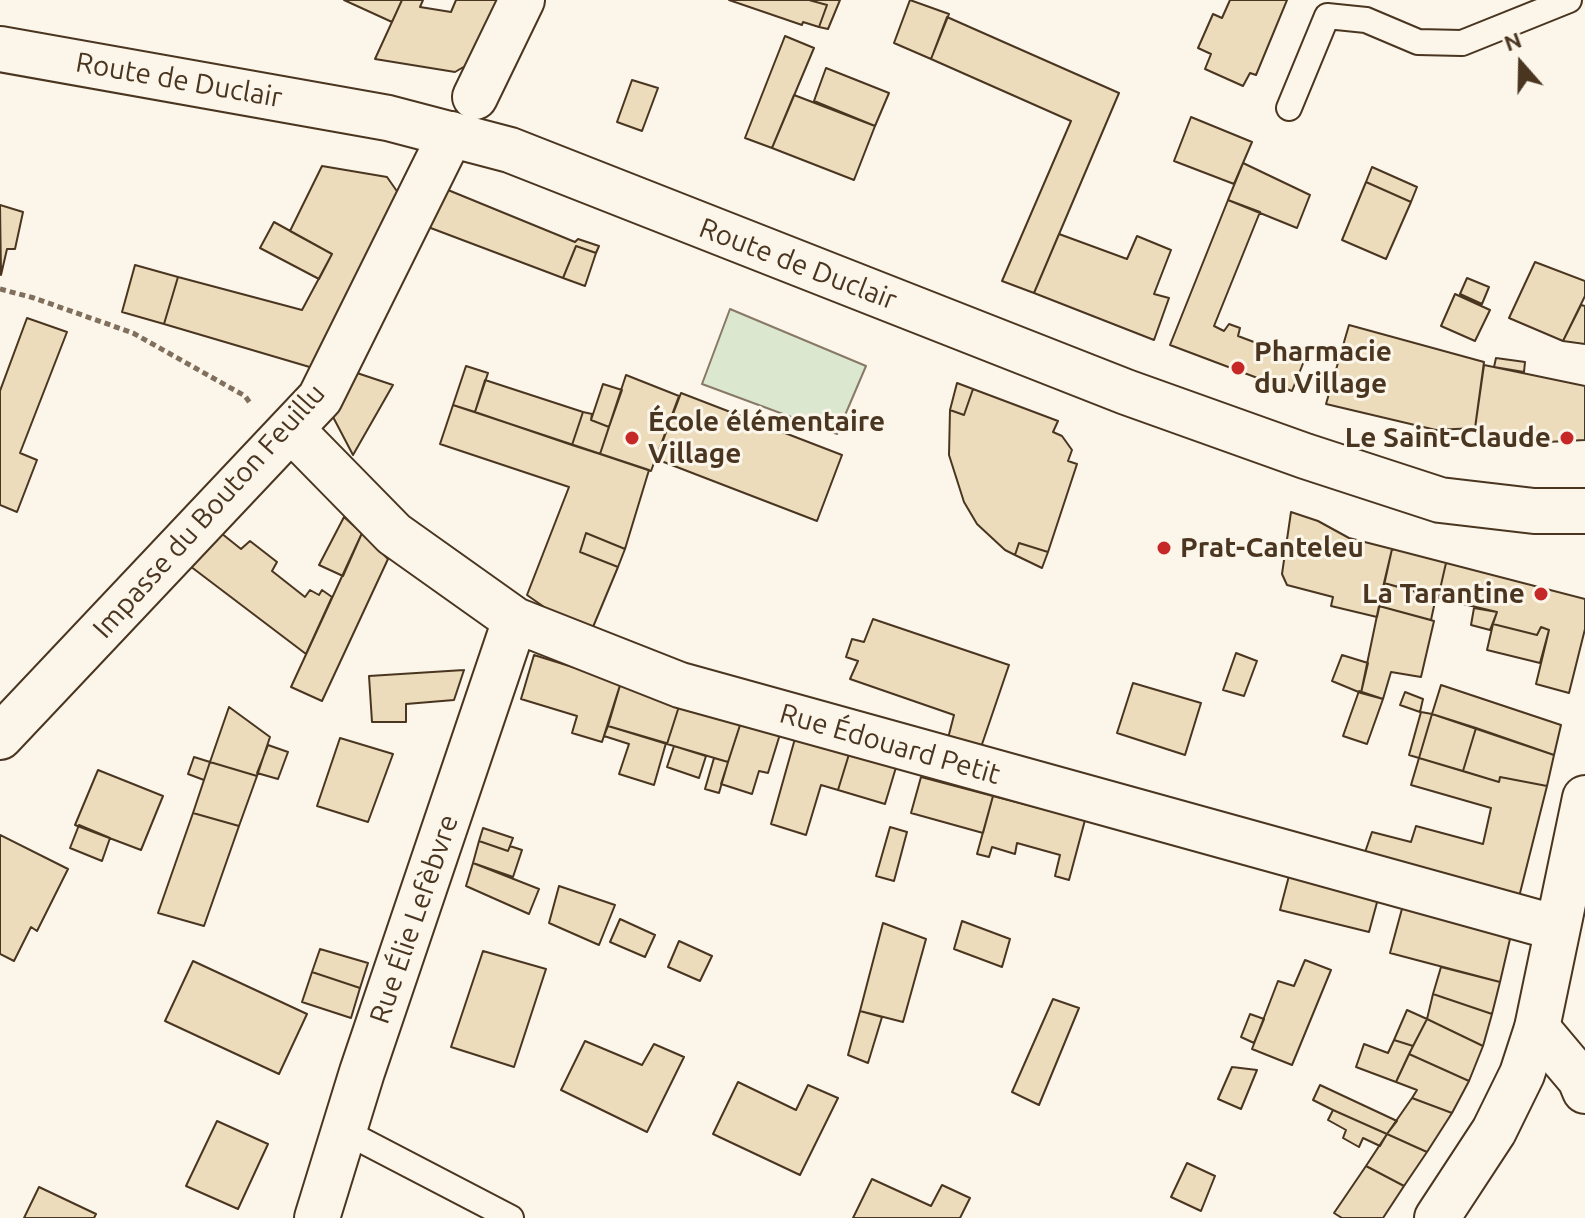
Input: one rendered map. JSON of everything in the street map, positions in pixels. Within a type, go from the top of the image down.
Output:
[{"type":"street","points":[[475,97],[522,0]]},
{"type":"street","name":"Route de Duclair","points":[[0,49],[373,115],[510,150],[1126,392],[1305,456],[1440,500],[1534,511],[1585,511]]},
{"type":"street","name":"Impasse du Bouton Feuillu","points":[[0,737],[320,398],[451,134]]},
{"type":"street","name":"Rue Édouard Petit","points":[[284,436],[394,534],[515,620],[680,685],[1557,928]]},
{"type":"street","name":"Rue Élie Lefèbvre","points":[[317,1218],[515,620]]},
{"type":"street","points":[[1437,1218],[1502,1117],[1522,1074],[1537,1028],[1582,823]]},
{"type":"street","points":[[1537,1028],[1580,1079],[1585,1091]]},
{"type":"lane","points":[[1289,108],[1327,16],[1366,20],[1418,42],[1462,43],[1569,0]]},
{"type":"lane","points":[[344,1131],[511,1218]]},
{"type":"path","points":[[0,289],[133,333],[245,396],[284,436]]},
{"type":"green space","points":[[730,309],[866,366],[837,434],[702,384]]},
{"type":"building","points":[[344,0],[402,0],[392,22]]},
{"type":"building","points":[[402,0],[423,0],[420,7],[451,12],[456,0],[506,0],[472,62],[455,72],[375,59]]},
{"type":"building","points":[[729,0],[809,0],[827,5],[819,27],[803,22],[802,25]]},
{"type":"building","points":[[809,0],[840,0],[828,29],[819,27],[827,5]]},
{"type":"building","points":[[910,0],[949,14],[931,59],[894,43]]},
{"type":"building","points":[[1230,0],[1287,0],[1256,75],[1250,73],[1243,86],[1205,69],[1211,54],[1198,48],[1213,14],[1222,18]]},
{"type":"building","points":[[947,17],[1119,93],[1034,293],[1002,281],[1071,121],[931,59]]},
{"type":"building","points":[[785,36],[814,48],[772,148],[745,138]]},
{"type":"building","points":[[826,68],[889,93],[875,126],[814,101]]},
{"type":"building","points":[[632,80],[658,88],[642,131],[617,122]]},
{"type":"building","points":[[794,95],[875,126],[854,180],[772,148]]},
{"type":"building","points":[[1191,117],[1252,142],[1234,184],[1174,161]]},
{"type":"building","points":[[1243,163],[1310,195],[1297,228],[1228,200]]},
{"type":"building","points":[[322,166],[387,177],[401,197],[313,368],[164,324],[178,277],[302,310],[332,254],[290,231]]},
{"type":"building","points":[[1372,167],[1417,187],[1411,202],[1366,182]]},
{"type":"building","points":[[1366,182],[1411,202],[1386,259],[1342,240]]},
{"type":"building","points":[[448,190],[575,242],[578,239],[599,246],[596,253],[576,246],[563,278],[428,227]]},
{"type":"building","points":[[1228,200],[1260,212],[1214,326],[1224,331],[1229,324],[1240,328],[1238,336],[1304,361],[1292,391],[1170,345]]},
{"type":"building","points":[[0,205],[23,212],[15,249],[7,249],[1,275]]},
{"type":"building","points":[[274,222],[332,254],[319,279],[260,248]]},
{"type":"building","points":[[1059,234],[1127,259],[1137,236],[1171,250],[1154,294],[1169,298],[1154,340],[1034,293]]},
{"type":"building","points":[[576,246],[596,253],[585,286],[563,278]]},
{"type":"building","points":[[1535,262],[1585,281],[1585,296],[1563,341],[1509,318]]},
{"type":"building","points":[[135,265],[178,277],[164,324],[122,312]]},
{"type":"building","points":[[1467,278],[1489,287],[1482,304],[1460,294]]},
{"type":"building","points":[[1455,294],[1490,310],[1475,341],[1441,326]]},
{"type":"building","points":[[1581,305],[1585,306],[1585,344],[1563,341]]},
{"type":"building","points":[[27,318],[67,332],[20,453],[37,460],[17,512],[0,505],[0,391]]},
{"type":"building","points":[[1349,325],[1484,362],[1475,428],[1436,430],[1326,404]]},
{"type":"building","points":[[1496,358],[1525,362],[1524,372],[1494,367]]},
{"type":"building","points":[[1484,365],[1585,386],[1585,440],[1490,445],[1475,428]]},
{"type":"building","points":[[466,366],[488,373],[475,412],[453,405]]},
{"type":"building","points":[[354,372],[393,385],[353,455],[332,415]]},
{"type":"building","points":[[626,375],[679,396],[651,471],[600,454]]},
{"type":"building","points":[[485,380],[583,412],[572,445],[475,412]]},
{"type":"building","points":[[957,383],[973,389],[964,415],[950,410]]},
{"type":"building","points":[[603,384],[622,390],[609,427],[591,420]]},
{"type":"building","points":[[973,389],[1058,421],[1053,432],[1062,436],[1072,450],[1068,461],[1077,464],[1048,552],[1019,543],[1015,555],[1005,550],[977,524],[964,502],[949,455],[950,410],[964,415]]},
{"type":"building","points":[[681,393],[842,455],[817,521],[656,459]]},
{"type":"building","points":[[453,405],[649,470],[625,549],[586,533],[580,552],[618,567],[593,627],[554,614],[527,595],[569,487],[440,444]]},
{"type":"building","points":[[583,412],[592,414],[591,420],[609,427],[600,454],[572,445]]},
{"type":"building","points":[[1291,512],[1318,521],[1349,538],[1392,549],[1377,617],[1331,606],[1333,597],[1287,585],[1282,574]]},
{"type":"building","points":[[344,517],[362,533],[343,576],[319,565]]},
{"type":"building","points":[[221,533],[241,549],[250,541],[277,562],[272,571],[305,597],[310,590],[319,595],[322,590],[332,597],[306,654],[190,566]]},
{"type":"building","points":[[362,533],[388,559],[322,701],[291,687]]},
{"type":"building","points":[[586,533],[625,549],[618,567],[580,552]]},
{"type":"building","points":[[1019,543],[1048,552],[1042,568],[1015,555]]},
{"type":"building","points":[[1392,549],[1446,563],[1438,598],[1384,583]]},
{"type":"building","points":[[1446,563],[1585,599],[1585,629],[1569,693],[1536,684],[1549,630],[1541,627],[1537,635],[1493,624],[1497,612],[1438,598]]},
{"type":"building","points":[[1384,583],[1436,597],[1431,620],[1379,606]]},
{"type":"building","points":[[1379,606],[1434,621],[1421,677],[1391,672],[1383,699],[1361,693]]},
{"type":"building","points":[[1474,608],[1497,612],[1490,630],[1471,625]]},
{"type":"building","points":[[873,619],[1009,665],[978,756],[946,746],[954,715],[850,679],[858,661],[846,657],[852,639],[864,642]]},
{"type":"building","points":[[1493,624],[1537,635],[1541,627],[1549,630],[1540,663],[1487,650]]},
{"type":"building","points":[[1236,653],[1257,661],[1244,696],[1223,690]]},
{"type":"building","points":[[534,655],[621,682],[602,742],[572,733],[577,716],[521,699]]},
{"type":"building","points":[[1342,655],[1368,663],[1361,693],[1332,681]]},
{"type":"building","points":[[464,670],[454,700],[406,704],[406,722],[372,722],[369,676]]},
{"type":"building","points":[[621,682],[681,700],[667,744],[608,726]]},
{"type":"building","points":[[1133,683],[1201,703],[1185,755],[1117,733]]},
{"type":"building","points":[[1441,685],[1561,725],[1554,755],[1432,714]]},
{"type":"building","points":[[1359,691],[1383,699],[1367,744],[1343,736]]},
{"type":"building","points":[[1405,692],[1423,699],[1420,712],[1400,705]]},
{"type":"building","points":[[681,700],[742,719],[728,762],[667,744]]},
{"type":"building","points":[[229,707],[270,737],[257,776],[210,762]]},
{"type":"building","points":[[1421,712],[1432,714],[1419,758],[1409,755]]},
{"type":"building","points":[[1432,714],[1476,728],[1463,771],[1419,758]]},
{"type":"building","points":[[742,719],[781,731],[768,773],[759,771],[752,794],[721,784]]},
{"type":"building","points":[[608,726],[666,743],[654,785],[619,774],[629,744],[604,736]]},
{"type":"building","points":[[1476,728],[1554,755],[1547,786],[1500,777],[1499,782],[1463,771]]},
{"type":"building","points":[[796,735],[850,751],[838,790],[821,785],[806,835],[771,824]]},
{"type":"building","points":[[340,738],[393,754],[368,822],[317,806]]},
{"type":"building","points":[[268,745],[288,752],[278,779],[257,773]]},
{"type":"building","points":[[674,746],[706,756],[699,778],[667,767]]},
{"type":"building","points":[[850,751],[897,764],[885,804],[838,790]]},
{"type":"building","points":[[194,757],[210,762],[204,780],[188,774]]},
{"type":"building","points":[[714,758],[728,762],[719,793],[705,789]]},
{"type":"building","points":[[1419,758],[1499,782],[1500,777],[1547,786],[1519,897],[1362,861],[1372,832],[1411,842],[1416,826],[1483,844],[1491,808],[1411,785]]},
{"type":"building","points":[[210,762],[257,776],[239,826],[193,813]]},
{"type":"building","points":[[98,770],[163,796],[141,850],[75,825]]},
{"type":"building","points":[[921,777],[993,796],[983,833],[911,813]]},
{"type":"building","points":[[993,796],[1085,820],[1069,880],[1055,876],[1060,855],[1017,843],[1015,854],[992,847],[989,857],[977,854]]},
{"type":"building","points":[[193,813],[239,826],[204,926],[158,913]]},
{"type":"building","points":[[79,825],[110,838],[102,861],[70,848]]},
{"type":"building","points":[[890,827],[907,832],[894,881],[876,876]]},
{"type":"building","points":[[483,828],[513,838],[508,851],[479,841]]},
{"type":"building","points":[[0,835],[68,869],[37,931],[31,927],[14,961],[0,954]]},
{"type":"building","points":[[479,841],[508,851],[510,846],[522,850],[513,877],[473,863]]},
{"type":"building","points":[[473,863],[539,889],[529,914],[466,886]]},
{"type":"building","points":[[1290,872],[1379,895],[1369,932],[1280,910]]},
{"type":"building","points":[[559,886],[615,905],[599,945],[549,923]]},
{"type":"building","points":[[1403,905],[1450,917],[1510,939],[1500,982],[1390,953]]},
{"type":"building","points":[[620,919],[655,935],[645,957],[610,942]]},
{"type":"building","points":[[962,921],[1010,939],[1002,967],[954,949]]},
{"type":"building","points":[[883,923],[926,939],[903,1022],[860,1011]]},
{"type":"building","points":[[679,941],[712,956],[700,981],[668,967]]},
{"type":"building","points":[[320,949],[368,963],[360,988],[312,972]]},
{"type":"building","points":[[483,951],[546,969],[514,1067],[451,1047]]},
{"type":"building","points":[[1305,960],[1331,970],[1292,1065],[1252,1049],[1278,981],[1294,986]]},
{"type":"building","points":[[193,961],[307,1014],[279,1074],[165,1021]]},
{"type":"building","points":[[1441,967],[1500,982],[1492,1014],[1433,994]]},
{"type":"building","points":[[312,972],[360,988],[351,1018],[302,1002]]},
{"type":"building","points":[[1433,994],[1492,1014],[1483,1046],[1427,1019]]},
{"type":"building","points":[[1053,999],[1079,1008],[1039,1105],[1012,1092]]},
{"type":"building","points":[[1407,1010],[1427,1019],[1413,1046],[1394,1040]]},
{"type":"building","points":[[860,1011],[882,1017],[868,1063],[848,1055]]},
{"type":"building","points":[[1250,1014],[1264,1019],[1254,1043],[1241,1037]]},
{"type":"building","points":[[1427,1019],[1483,1046],[1469,1081],[1409,1054]]},
{"type":"building","points":[[1394,1040],[1413,1046],[1396,1082],[1356,1067],[1364,1044],[1388,1053]]},
{"type":"building","points":[[585,1041],[642,1065],[654,1044],[684,1057],[647,1132],[561,1090]]},
{"type":"building","points":[[1409,1054],[1469,1081],[1452,1113],[1412,1098],[1417,1090],[1396,1082]]},
{"type":"building","points":[[1232,1067],[1257,1070],[1241,1109],[1218,1099]]},
{"type":"building","points":[[738,1082],[796,1110],[808,1085],[838,1098],[800,1175],[713,1134]]},
{"type":"building","points":[[1320,1085],[1397,1121],[1387,1134],[1333,1110],[1313,1100]]},
{"type":"building","points":[[1412,1098],[1452,1113],[1427,1152],[1387,1134]]},
{"type":"building","points":[[1333,1110],[1387,1134],[1380,1146],[1363,1138],[1359,1147],[1343,1138],[1346,1130],[1328,1120]]},
{"type":"building","points":[[217,1121],[268,1144],[238,1209],[186,1186]]},
{"type":"building","points":[[1387,1134],[1427,1152],[1404,1186],[1366,1166]]},
{"type":"building","points":[[1187,1163],[1215,1176],[1201,1211],[1171,1197]]},
{"type":"building","points":[[1366,1166],[1404,1186],[1383,1218],[1342,1218],[1334,1213]]},
{"type":"building","points":[[872,1179],[931,1206],[942,1185],[970,1198],[960,1218],[853,1218]]},
{"type":"building","points":[[39,1187],[96,1214],[94,1218],[24,1218]]},
{"type":"place","name":"Pharmacie du Village","points":[[1238,368]]},
{"type":"place","name":"École élémentaire Village","points":[[632,438]]},
{"type":"place","name":"Le Saint-Claude","points":[[1567,438]]},
{"type":"place","name":"Prat-Canteleu","points":[[1164,548]]},
{"type":"place","name":"La Tarantine","points":[[1541,594]]}]
